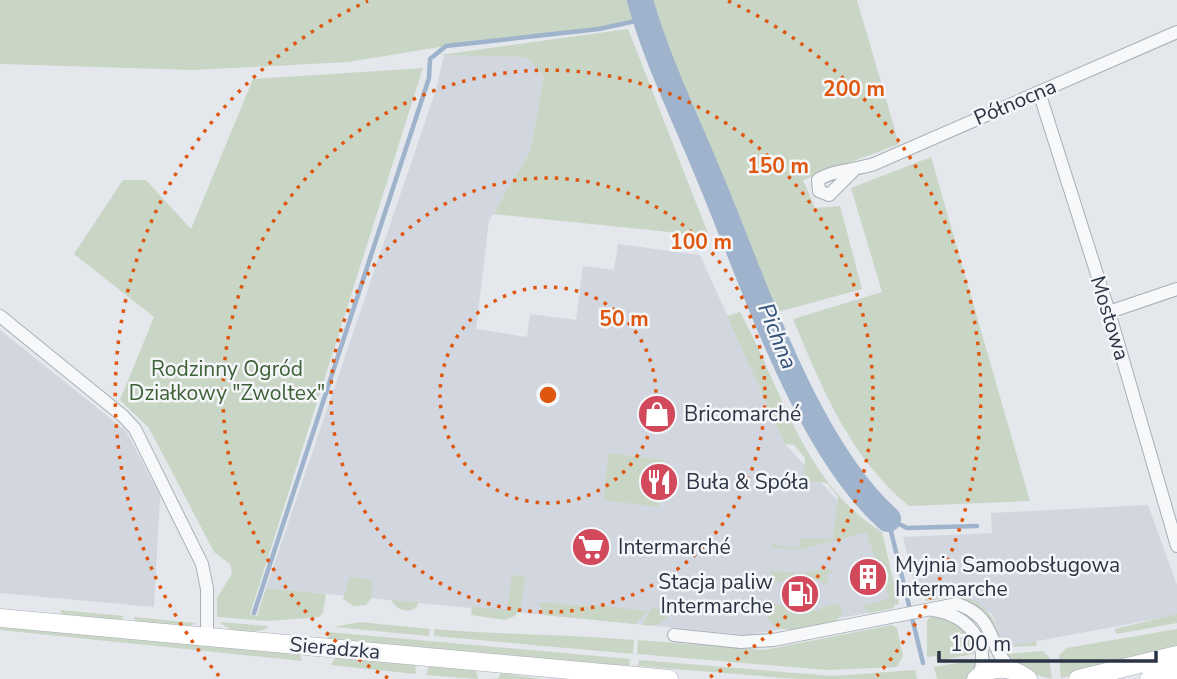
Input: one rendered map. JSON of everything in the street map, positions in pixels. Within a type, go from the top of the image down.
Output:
[{"type":"main road","name":"Sieradzka","points":[[0,618],[206,636],[551,674],[669,679]]},
{"type":"main road","points":[[1078,679],[1177,655]]},
{"type":"main road","points":[[978,678],[996,669],[1024,677]]},
{"type":"main road","points":[[1149,679],[1177,670]]},
{"type":"street","name":"Północna","points":[[853,172],[1177,32]]},
{"type":"street","name":"Mostowa","points":[[1039,92],[1109,313],[1177,546]]},
{"type":"street","points":[[1109,313],[1177,289]]},
{"type":"street","points":[[0,316],[123,416],[135,429],[201,559],[207,589],[206,636]]},
{"type":"street","points":[[674,635],[759,642],[946,604],[970,608],[988,625],[1003,662],[1024,677]]},
{"type":"street","points":[[925,609],[956,616],[974,632],[984,655],[978,678]]},
{"type":"shaded area","points":[[444,55],[525,57],[544,76],[530,152],[489,221],[476,329],[527,337],[530,314],[576,320],[583,266],[614,270],[618,244],[700,255],[785,444],[867,532],[894,608],[748,635],[266,588],[436,90]]},
{"type":"shaded area","points":[[0,330],[126,431],[160,496],[154,607],[0,593]]},
{"type":"shaded area","points":[[1148,505],[1177,585],[1177,615],[1005,647],[992,614],[958,595],[925,598],[916,592],[903,537],[992,533],[991,513]]},
{"type":"green space","points":[[0,0],[857,0],[899,144],[803,180],[815,208],[840,206],[862,289],[767,315],[645,19],[599,29],[446,46],[348,62],[194,70],[0,64]]},
{"type":"green space","points":[[628,29],[709,236],[493,214],[530,152],[544,76],[525,57],[440,55]]},
{"type":"green space","name":"Rodzinny Ogród Działkowy \"Zwoltex\"","points":[[423,68],[250,614],[257,616],[266,588],[326,594],[323,613],[319,617],[268,621],[217,617],[217,598],[232,574],[230,564],[214,552],[149,428],[120,400],[154,317],[74,254],[123,180],[146,180],[191,229],[253,79]]},
{"type":"green space","points":[[931,157],[1030,501],[909,506],[888,487],[854,444],[827,396],[793,319],[882,292],[851,188]]},
{"type":"green space","points":[[740,312],[814,462],[833,489],[855,512],[882,532],[899,604],[894,605],[894,608],[870,613],[862,607],[889,598],[866,532],[799,550],[772,547],[772,544],[799,548],[801,538],[833,539],[838,497],[827,483],[803,480],[805,458],[794,445],[785,444],[727,316]]},
{"type":"green space","points":[[609,453],[664,460],[658,507],[603,500]]},
{"type":"green space","points":[[828,569],[837,574],[828,573],[827,583],[823,584],[819,580],[791,578],[776,583],[769,577],[772,571],[802,573]]},
{"type":"green space","points":[[512,575],[525,576],[521,606],[515,616],[505,620],[471,615],[472,607],[507,610]]},
{"type":"green space","points":[[350,577],[373,580],[371,598],[366,605],[354,606],[343,599]]},
{"type":"green space","points":[[942,594],[967,597],[984,607],[996,624],[1005,647],[992,621],[976,605],[954,599],[926,601],[925,598]]},
{"type":"green space","points":[[391,600],[419,602],[416,608],[405,610],[398,608]]},
{"type":"green space","points":[[539,602],[646,611],[636,624],[544,615]]},
{"type":"green space","points":[[773,602],[807,611],[836,604],[840,605],[843,612],[836,621],[792,630],[782,629],[773,625],[768,618],[766,606]]},
{"type":"green space","points":[[652,607],[669,610],[663,622],[642,625]]},
{"type":"green space","points":[[60,610],[124,616],[121,620],[62,614]]},
{"type":"green space","points":[[1177,614],[1177,623],[1116,634],[1115,629]]},
{"type":"green space","points":[[134,617],[196,623],[190,626],[135,621]]},
{"type":"green space","points":[[930,617],[947,620],[960,627],[978,653],[937,661],[936,656],[927,657],[927,621]]},
{"type":"green space","points":[[220,622],[268,628],[243,632],[230,629]]},
{"type":"green space","points":[[359,622],[430,629],[429,636],[334,627]]},
{"type":"green space","points":[[892,625],[897,628],[903,656],[897,667],[826,670],[637,654],[638,640],[764,650]]},
{"type":"green space","points":[[0,626],[300,654],[302,661],[0,630]]},
{"type":"green space","points":[[434,629],[634,640],[633,654],[434,636]]},
{"type":"green space","points":[[1177,629],[1177,648],[1163,654],[1061,678],[1059,655],[1067,648]]},
{"type":"green space","points":[[328,632],[630,659],[629,666],[328,639]]},
{"type":"green space","points":[[1036,641],[1037,646],[1005,647]]},
{"type":"green space","points":[[1043,651],[1049,657],[1052,679],[1033,674],[1006,654]]},
{"type":"green space","points":[[335,657],[415,665],[416,674],[331,665]]},
{"type":"green space","points":[[639,660],[832,676],[915,670],[917,679],[797,679],[638,666]]},
{"type":"green space","points":[[976,660],[977,665],[967,679],[937,679],[934,667]]},
{"type":"green space","points":[[429,666],[476,670],[478,679],[426,675]]},
{"type":"green space","points":[[501,673],[541,679],[498,679]]},
{"type":"waterway","name":"Pichna","points":[[640,0],[663,68],[784,359],[832,449],[859,488],[888,519]]},
{"type":"waterway","points":[[254,613],[429,78],[430,59],[446,46],[599,29],[645,19]]},
{"type":"waterway","name":"Pichna","points":[[888,519],[923,663]]},
{"type":"waterway","points":[[889,519],[907,528],[977,526]]},
{"type":"place","name":"Bricomarché","points":[[657,414]]},
{"type":"place","name":"Buła & Spóła","points":[[659,482]]},
{"type":"place","name":"Intermarché","points":[[591,547]]},
{"type":"place","name":"Myjnia Samoobsługowa Intermarche","points":[[868,577]]},
{"type":"place","name":"Stacja paliw Intermarche","points":[[800,594]]}]
